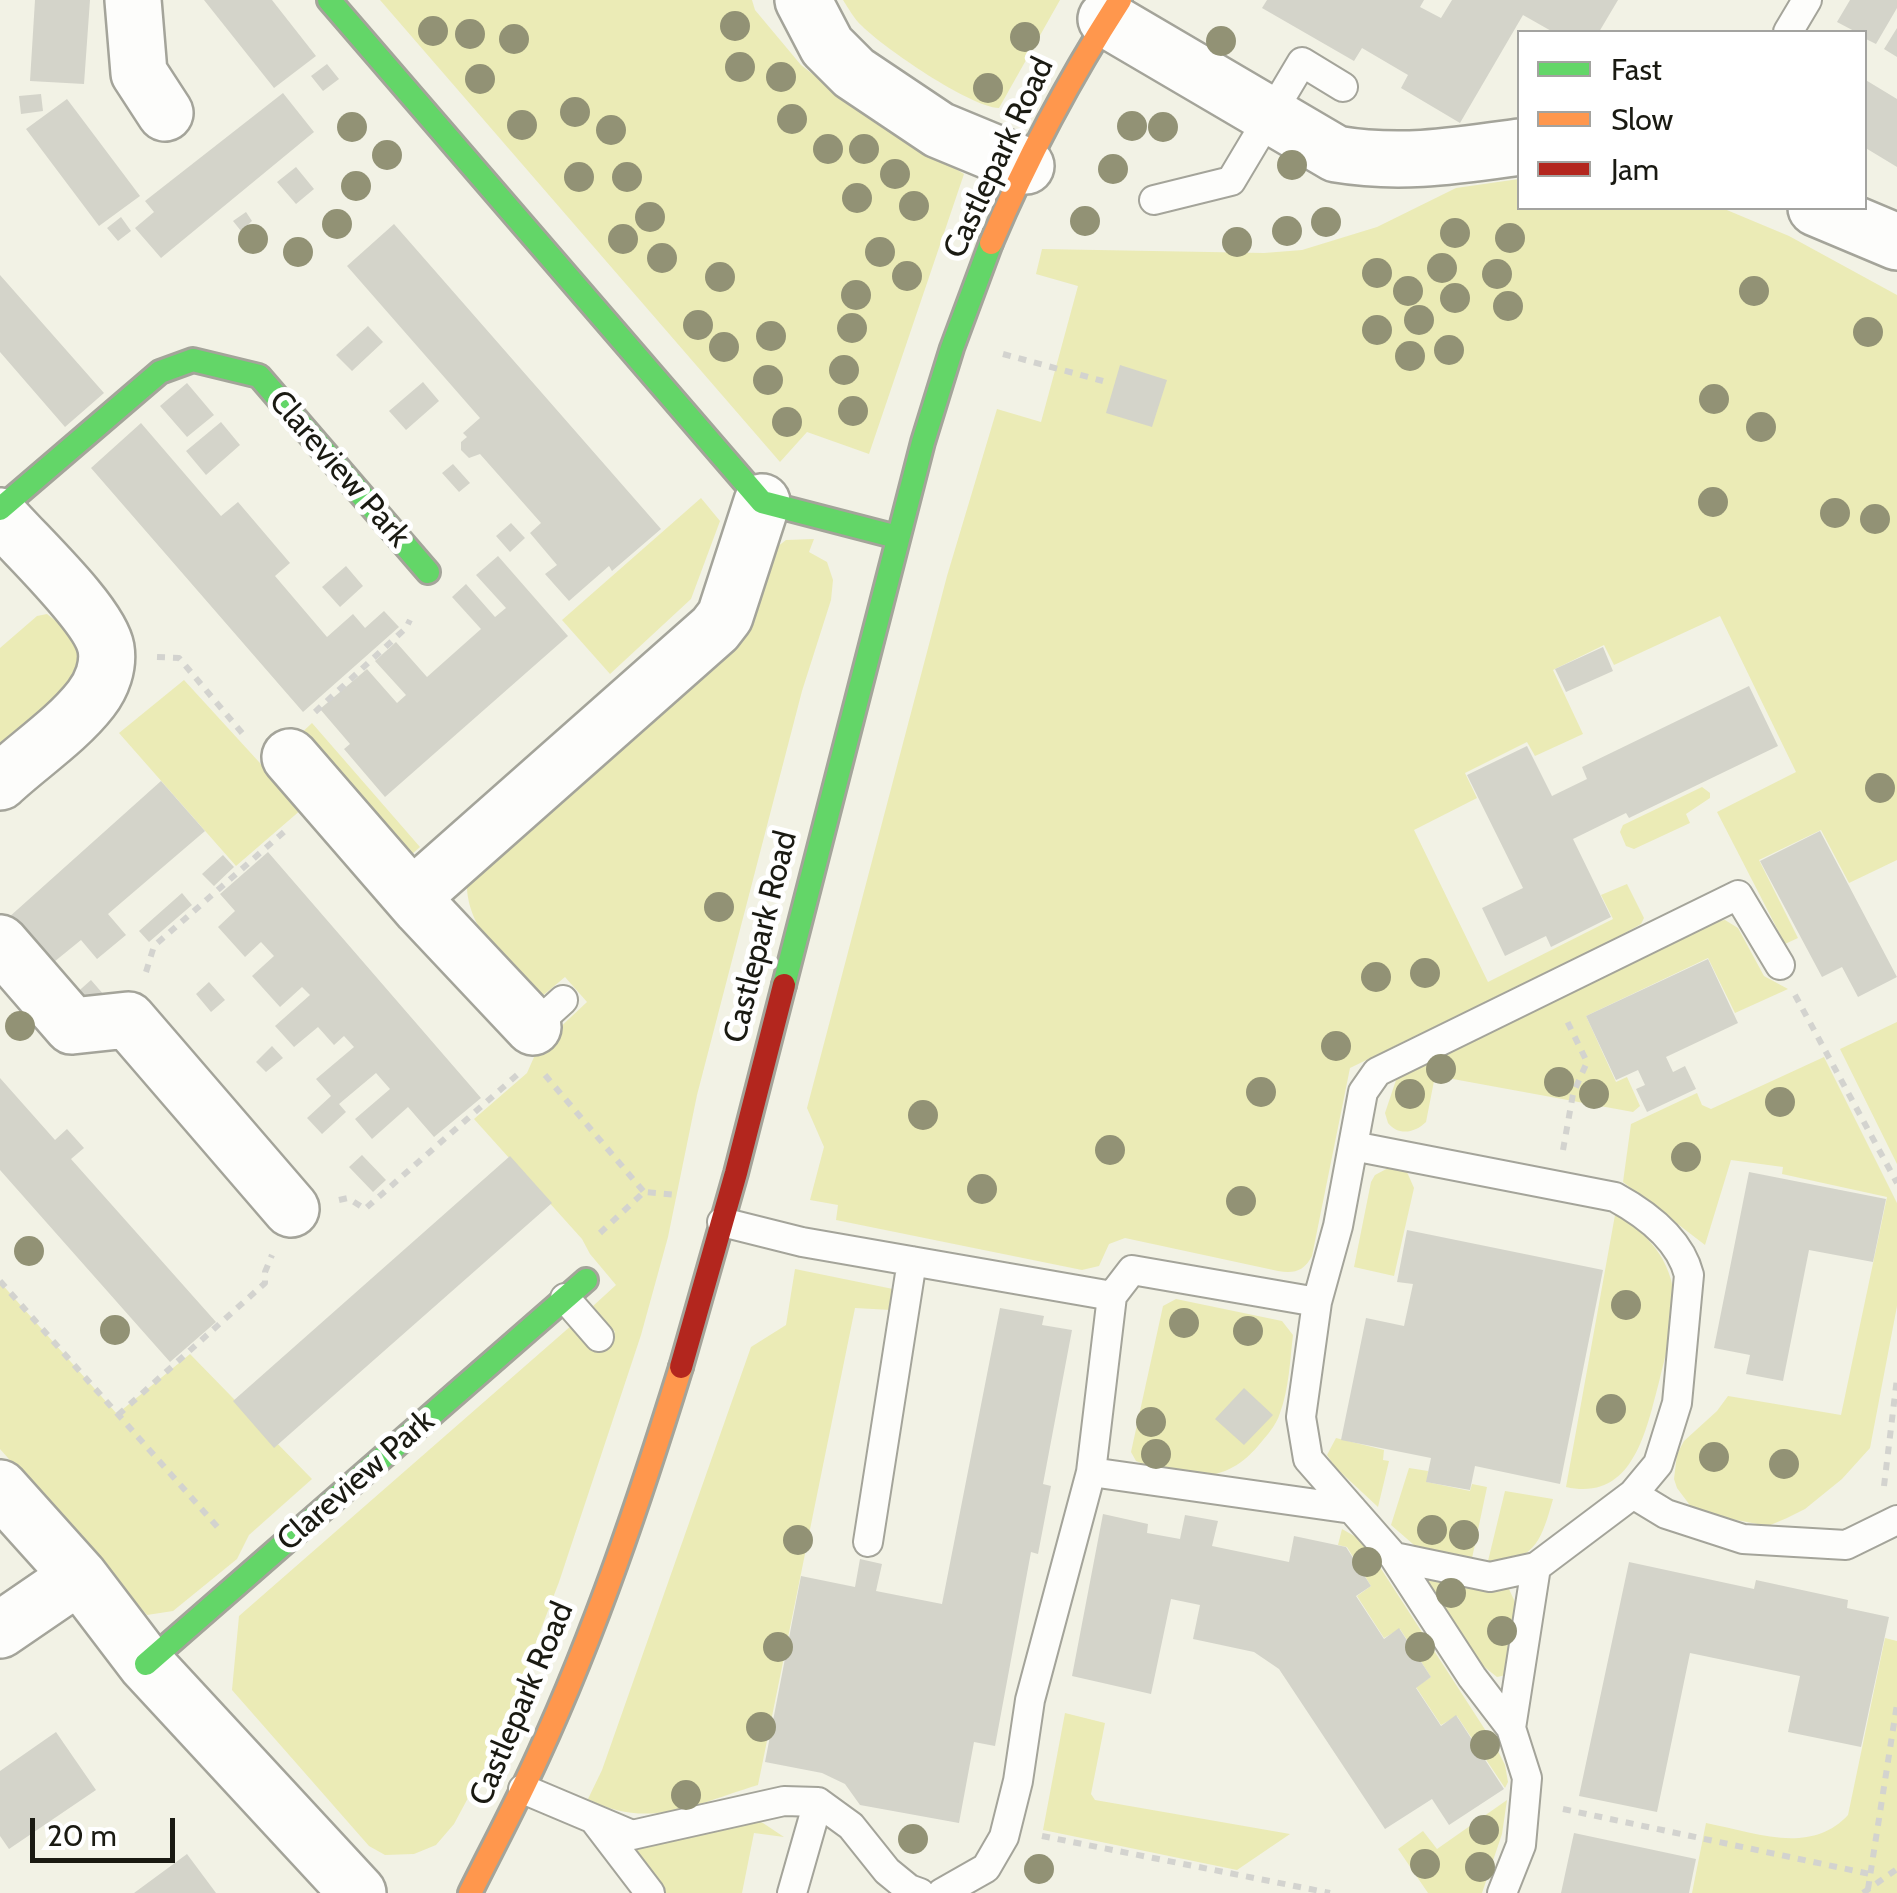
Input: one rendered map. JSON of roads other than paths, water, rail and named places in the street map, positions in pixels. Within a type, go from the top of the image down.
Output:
[{"type":"street","points":[[133,0],[140,73],[165,113]]},
{"type":"street","points":[[329,0],[762,502],[896,537]]},
{"type":"street","points":[[803,0],[826,46],[854,72],[939,130],[1026,166]]},
{"type":"street","points":[[1113,10],[1270,116],[1336,154],[1414,161],[1517,147]]},
{"type":"street","name":"Castlepark Road","points":[[470,1893],[551,1729],[625,1542],[671,1406],[896,537],[956,341],[996,232],[1026,166],[1070,79],[1113,10]]},
{"type":"street","points":[[1821,210],[1897,242]]},
{"type":"street","name":"Clareview Park","points":[[0,782],[85,706],[102,680],[106,656],[103,637],[88,613],[0,513],[172,364],[193,360],[259,376],[428,572]]},
{"type":"street","points":[[412,897],[715,629],[725,616],[762,502]]},
{"type":"street","points":[[293,754],[412,897],[543,1029]]},
{"type":"street","points":[[0,943],[72,1026],[128,1020],[291,1210]]},
{"type":"street","name":"Clareview Park","points":[[146,1664],[576,1289]]},
{"type":"street","points":[[0,1488],[79,1576],[146,1664],[358,1893]]},
{"type":"street","points":[[0,1630],[79,1576]]},
{"type":"lane","points":[[1789,30],[1806,0]]},
{"type":"lane","points":[[1154,200],[1230,181],[1302,62],[1343,87]]},
{"type":"lane","points":[[1502,1893],[1520,1845],[1526,1778],[1510,1728],[1394,1557],[1308,1459],[1301,1417],[1316,1302],[1338,1226],[1363,1092],[1377,1072],[1738,895],[1780,966]]},
{"type":"lane","points":[[1354,1146],[1615,1197],[1637,1209],[1684,1255],[1689,1275],[1677,1403],[1658,1464],[1633,1494],[1536,1568],[1490,1577],[1394,1557]]},
{"type":"lane","points":[[724,1211],[802,1242],[1112,1296]]},
{"type":"lane","points":[[868,1542],[912,1261]]},
{"type":"lane","points":[[942,1893],[986,1868],[1006,1829],[1018,1781],[1030,1700],[1090,1472],[1112,1296],[1132,1270],[1316,1302]]},
{"type":"lane","points":[[576,1289],[599,1336]]},
{"type":"lane","points":[[1090,1472],[1352,1509]]},
{"type":"lane","points":[[1633,1494],[1666,1514],[1743,1539],[1846,1546],[1888,1524]]},
{"type":"lane","points":[[1510,1728],[1536,1568]]},
{"type":"lane","points":[[523,1789],[632,1835],[784,1801],[818,1802],[852,1826],[888,1871],[909,1890],[920,1893]]},
{"type":"lane","points":[[792,1893],[818,1802]]},
{"type":"lane","points":[[595,1821],[650,1893]]}]
